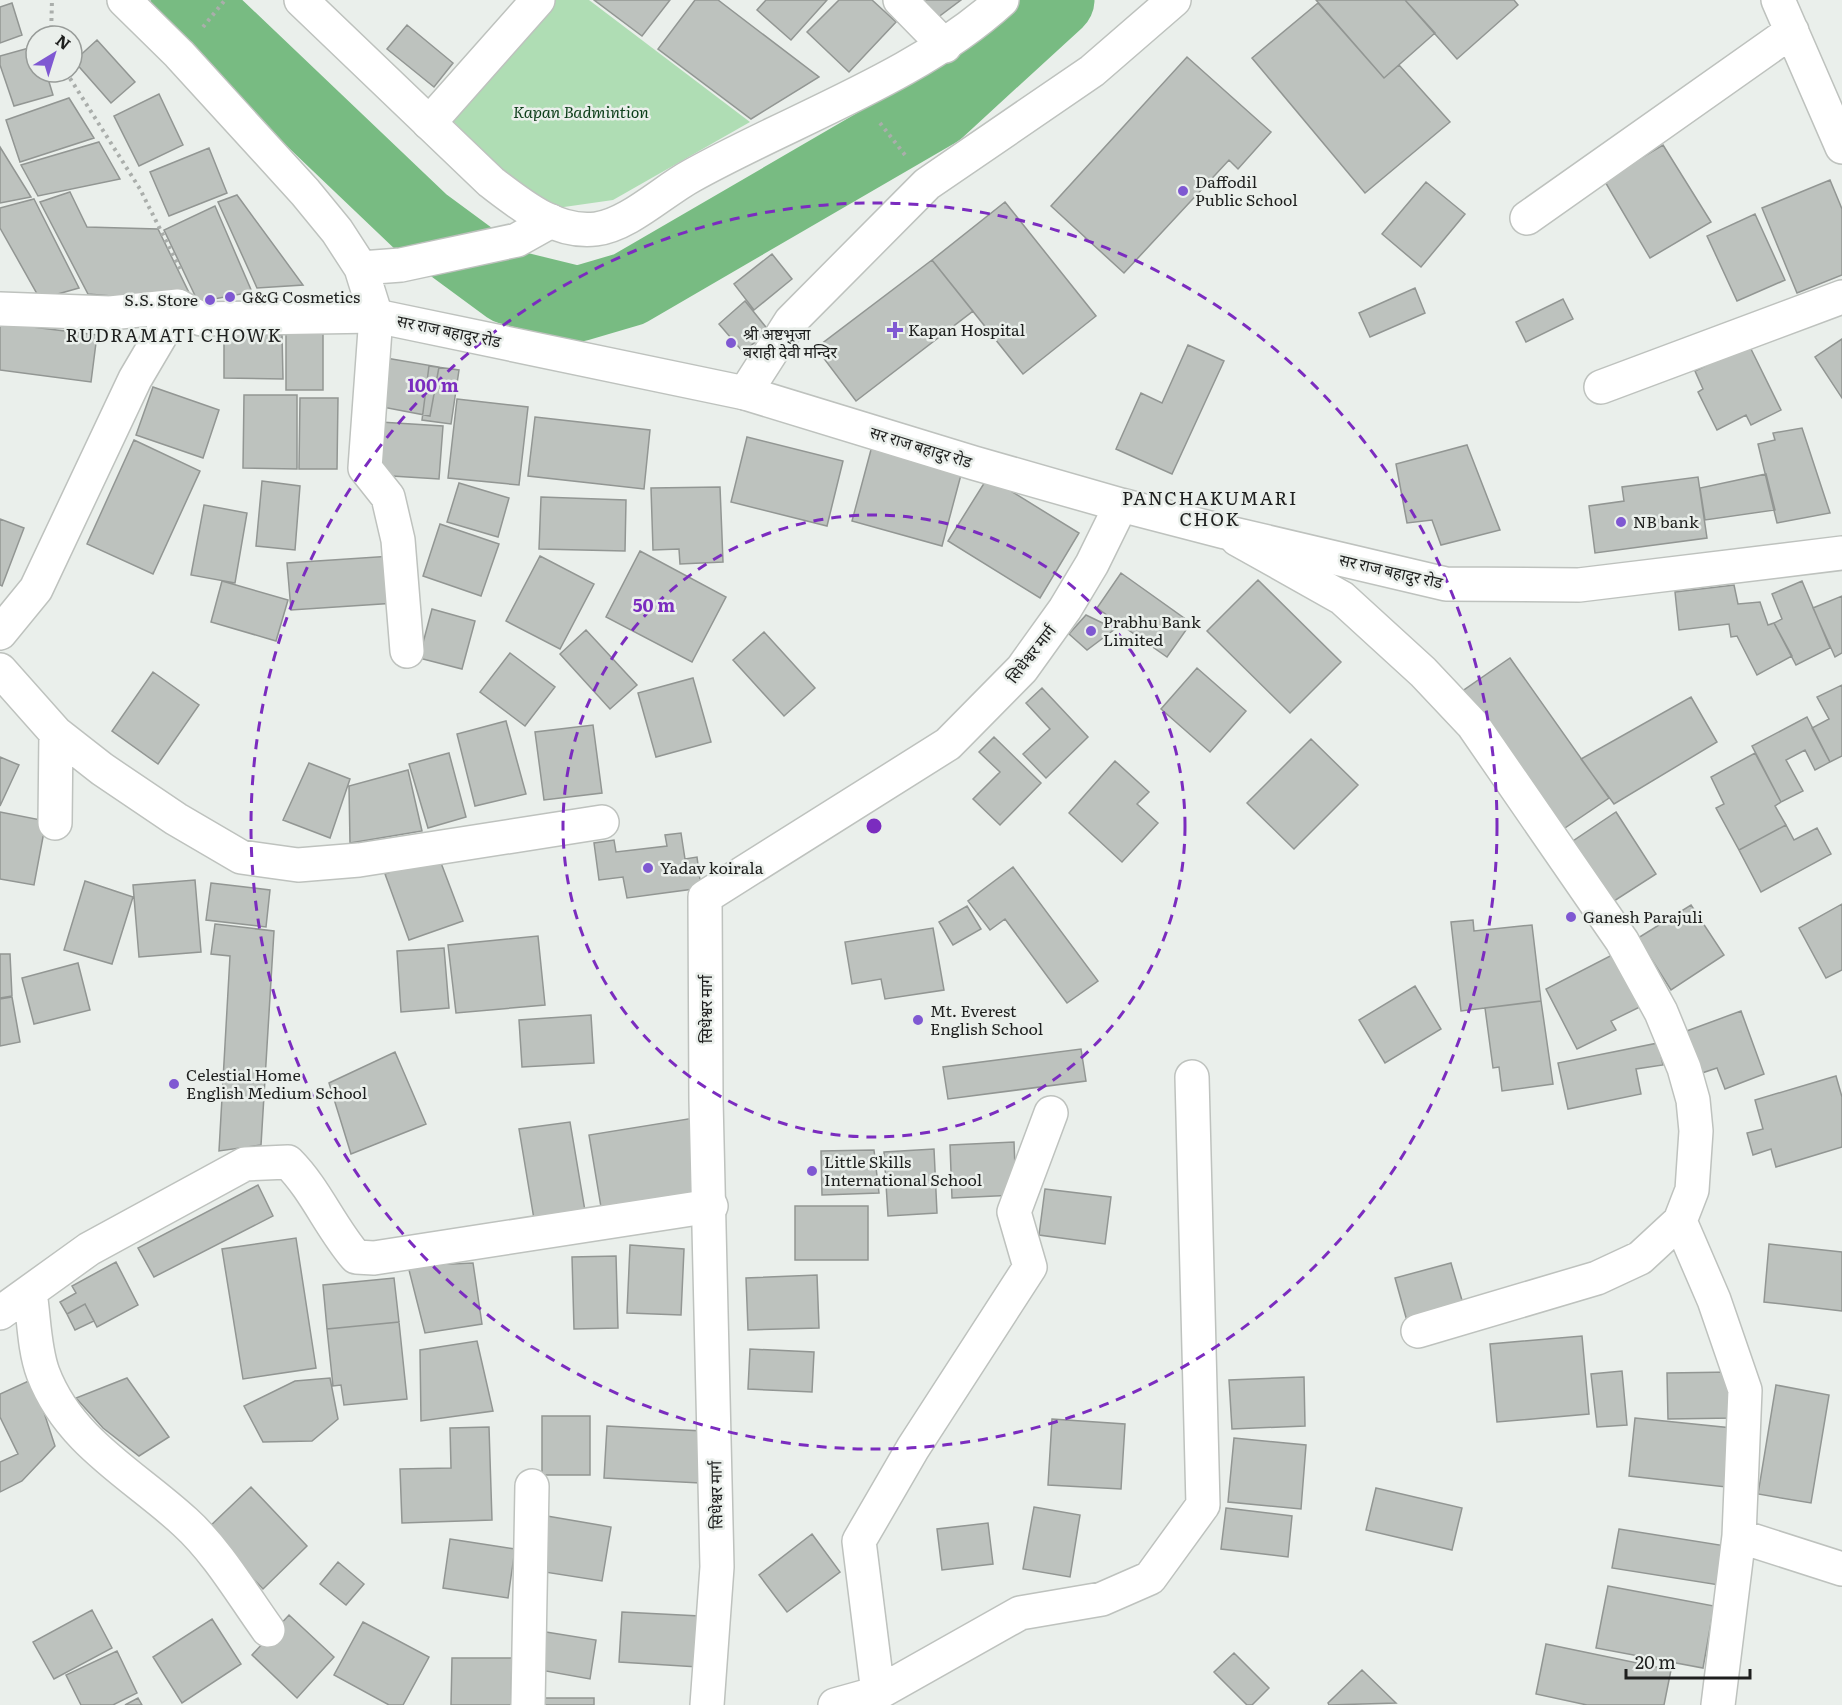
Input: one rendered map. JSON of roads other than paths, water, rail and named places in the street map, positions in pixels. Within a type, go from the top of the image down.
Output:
[{"type":"street","points":[[124,0],[179,54],[305,192],[337,231],[361,268],[376,316],[365,468],[388,497],[398,540],[407,651]]},
{"type":"street","points":[[301,0],[491,182],[523,207],[551,221],[572,228],[596,229],[629,216],[690,176],[945,46],[1002,0]]},
{"type":"street","points":[[429,123],[538,0]]},
{"type":"street","points":[[900,0],[945,46]]},
{"type":"street","points":[[745,393],[792,321],[927,184],[1092,71],[1174,0]]},
{"type":"street","points":[[1778,0],[1842,147]]},
{"type":"street","points":[[1527,218],[1792,31]]},
{"type":"street","points":[[361,268],[401,265],[517,240],[551,221]]},
{"type":"street","points":[[1601,387],[1842,297]]},
{"type":"street","name":"सर राज बहादुर रोड","points":[[0,309],[110,313],[376,316],[745,393],[974,464],[1121,505],[1446,584],[1580,585],[1842,552]]},
{"type":"street","points":[[0,633],[36,589],[135,379],[190,313]]},
{"type":"street","name":"सिधेश्वर मार्ग","points":[[708,1705],[717,1567],[711,1206],[706,1100],[705,897],[948,744],[1022,669],[1065,609],[1092,564],[1121,505]]},
{"type":"street","points":[[1225,532],[1342,598],[1423,672],[1473,725],[1622,941],[1662,1012],[1684,1068],[1693,1100],[1696,1131],[1692,1190],[1680,1221],[1640,1258],[1597,1278],[1418,1331]]},
{"type":"street","points":[[0,670],[56,733],[102,770],[176,819],[242,857],[298,865],[359,860],[602,822]]},
{"type":"street","points":[[55,823],[56,733]]},
{"type":"street","points":[[842,1704],[878,1693],[1020,1613],[1102,1599],[1150,1578],[1203,1505],[1192,1077]]},
{"type":"street","points":[[878,1693],[859,1541],[913,1449],[1030,1267],[1014,1212],[1051,1113]]},
{"type":"street","points":[[0,1313],[89,1249],[244,1164],[288,1162],[304,1178],[332,1226],[356,1257],[374,1258],[711,1206]]},
{"type":"street","points":[[1680,1221],[1714,1300],[1746,1390],[1739,1536],[1718,1705]]},
{"type":"street","points":[[30,1292],[42,1371],[58,1406],[89,1444],[187,1524],[218,1560],[268,1630]]},
{"type":"street","points":[[528,1705],[532,1486]]},
{"type":"street","points":[[1739,1536],[1842,1569]]},
{"type":"waterway","points":[[188,0],[422,223],[509,287],[578,304],[629,289],[937,110],[1057,0]]},
{"type":"place","name":"Daffodil Public School","points":[[1183,191]]},
{"type":"place","name":"G&G Cosmetics","points":[[230,297]]},
{"type":"place","name":"S.S. Store","points":[[210,300]]},
{"type":"place","name":"Kapan Hospital","points":[[895,330]]},
{"type":"place","name":"श्री अष्टभुजा बराही देवी मन्दिर","points":[[731,343]]},
{"type":"place","name":"NB bank","points":[[1621,522]]},
{"type":"place","name":"Prabhu Bank Limited","points":[[1091,631]]},
{"type":"place","name":"Yadav koirala","points":[[648,868]]},
{"type":"place","name":"Ganesh Parajuli","points":[[1571,917]]},
{"type":"place","name":"Mt. Everest English School","points":[[918,1020]]},
{"type":"place","name":"Celestial Home English Medium School","points":[[174,1084]]},
{"type":"place","name":"Little Skills International School","points":[[812,1171]]},
{"type":"district","name":"RUDRAMATI CHOWK","points":[[174,336]]},
{"type":"district","name":"PANCHAKUMARI CHOK","points":[[1210,509]]},
{"type":"park label","name":"Kapan Badmintion","points":[[581,112]]}]
